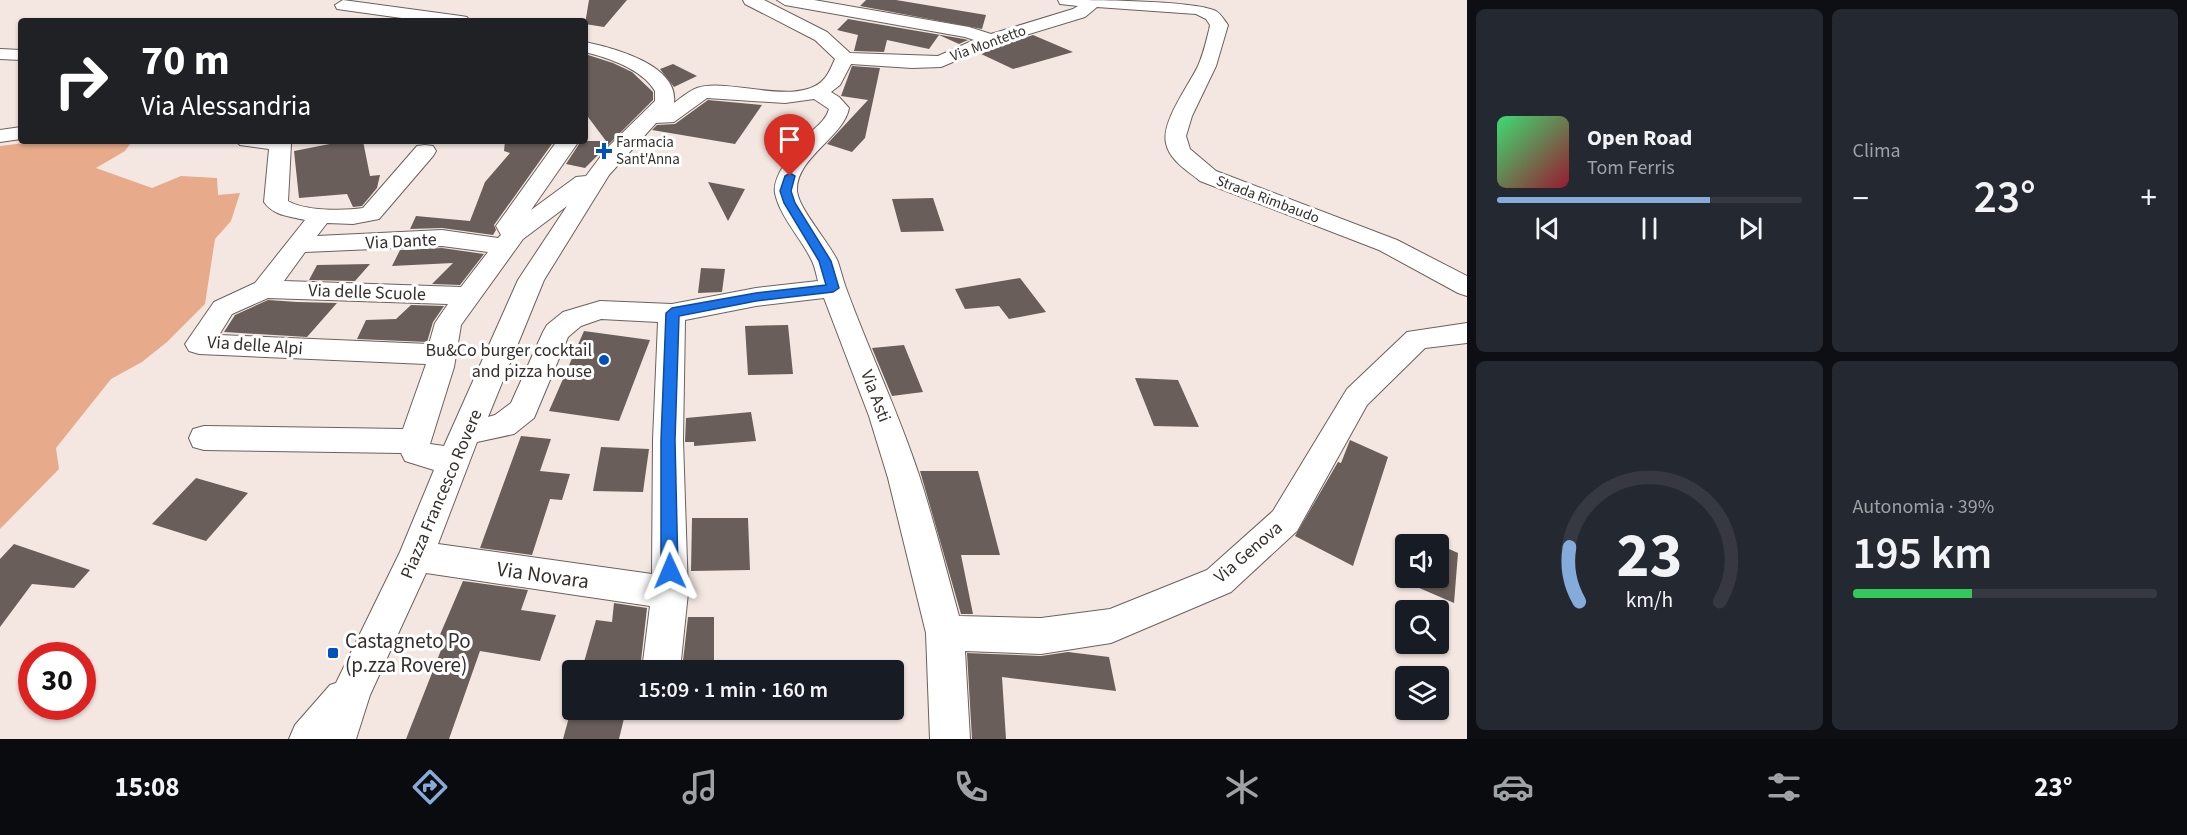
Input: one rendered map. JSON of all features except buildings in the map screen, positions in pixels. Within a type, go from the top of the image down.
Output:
[{"type":"street","points":[[653,116],[667,118],[704,92],[795,97],[816,92],[830,85],[844,58],[821,36],[751,0]]},
{"type":"street","points":[[785,0],[969,32],[990,40]]},
{"type":"street","points":[[1066,0],[1199,9],[1221,0]]},
{"type":"street","name":"Via Montetto","points":[[844,58],[912,62],[941,61],[990,40],[1079,13],[1093,2]]},
{"type":"street","points":[[343,5],[439,18]]},
{"type":"street","name":"Strada Rimbaudo","points":[[1199,9],[1212,15],[1219,26],[1207,67],[1178,127],[1175,141],[1184,157],[1208,176],[1388,245],[1467,287]]},
{"type":"street","points":[[588,48],[628,60],[665,86],[668,94],[666,102],[615,153],[600,172],[510,240],[448,323],[442,336],[443,355],[414,441],[416,452],[425,456],[460,446],[503,426],[523,410],[556,333],[572,319],[600,310],[672,313],[756,297],[833,288]]},
{"type":"street","points":[[0,54],[18,55]]},
{"type":"street","name":"Via Asti","points":[[816,92],[839,108],[837,118],[814,141],[798,162],[790,176],[786,191],[790,203],[825,261],[833,288],[884,416],[898,458],[945,633],[950,739]]},
{"type":"street","points":[[0,135],[18,133]]},
{"type":"street","points":[[280,144],[276,202],[282,208],[320,216],[352,217],[371,214],[425,151]]},
{"type":"street","points":[[510,240],[508,226],[566,144]]},
{"type":"street","name":"Piazza Francesco Rovere","points":[[336,739],[352,691],[416,556],[531,280],[600,172]]},
{"type":"street","name":"Via delle Alpi","points":[[320,216],[264,289],[223,308],[199,344],[443,355]]},
{"type":"street","name":"Via Dante","points":[[297,245],[442,238],[510,240]]},
{"type":"street","name":"Via delle Scuole","points":[[264,289],[470,296]]},
{"type":"street","points":[[662,660],[670,593],[668,440],[672,313]]},
{"type":"street","name":"Via Genova","points":[[945,633],[1041,636],[1111,626],[1219,581],[1285,521],[1357,397],[1417,339],[1467,333]]},
{"type":"street","points":[[204,438],[414,441]]},
{"type":"street","name":"Via Novara","points":[[416,556],[670,593]]},
{"type":"street","name":"Piazza Francesco Rovere","points":[[309,739],[352,691]]},
{"type":"shaded area","points":[[18,144],[130,144],[125,151],[96,168],[152,188],[181,176],[217,178],[218,195],[240,193],[231,221],[215,239],[205,304],[167,342],[142,362],[111,379],[56,448],[59,469],[0,529],[0,146]]},
{"type":"place","name":"Farmacia Sant'Anna","points":[[604,151]]},
{"type":"place","name":"Bu&Co burger cocktail and pizza house","points":[[604,360]]},
{"type":"place","name":"Castagneto Po (p.zza Rovere)","points":[[333,653]]},
{"type":"route","points":[[670,571],[668,440],[672,313],[756,297],[833,288],[825,261],[790,203],[786,191],[790,176]]}]
